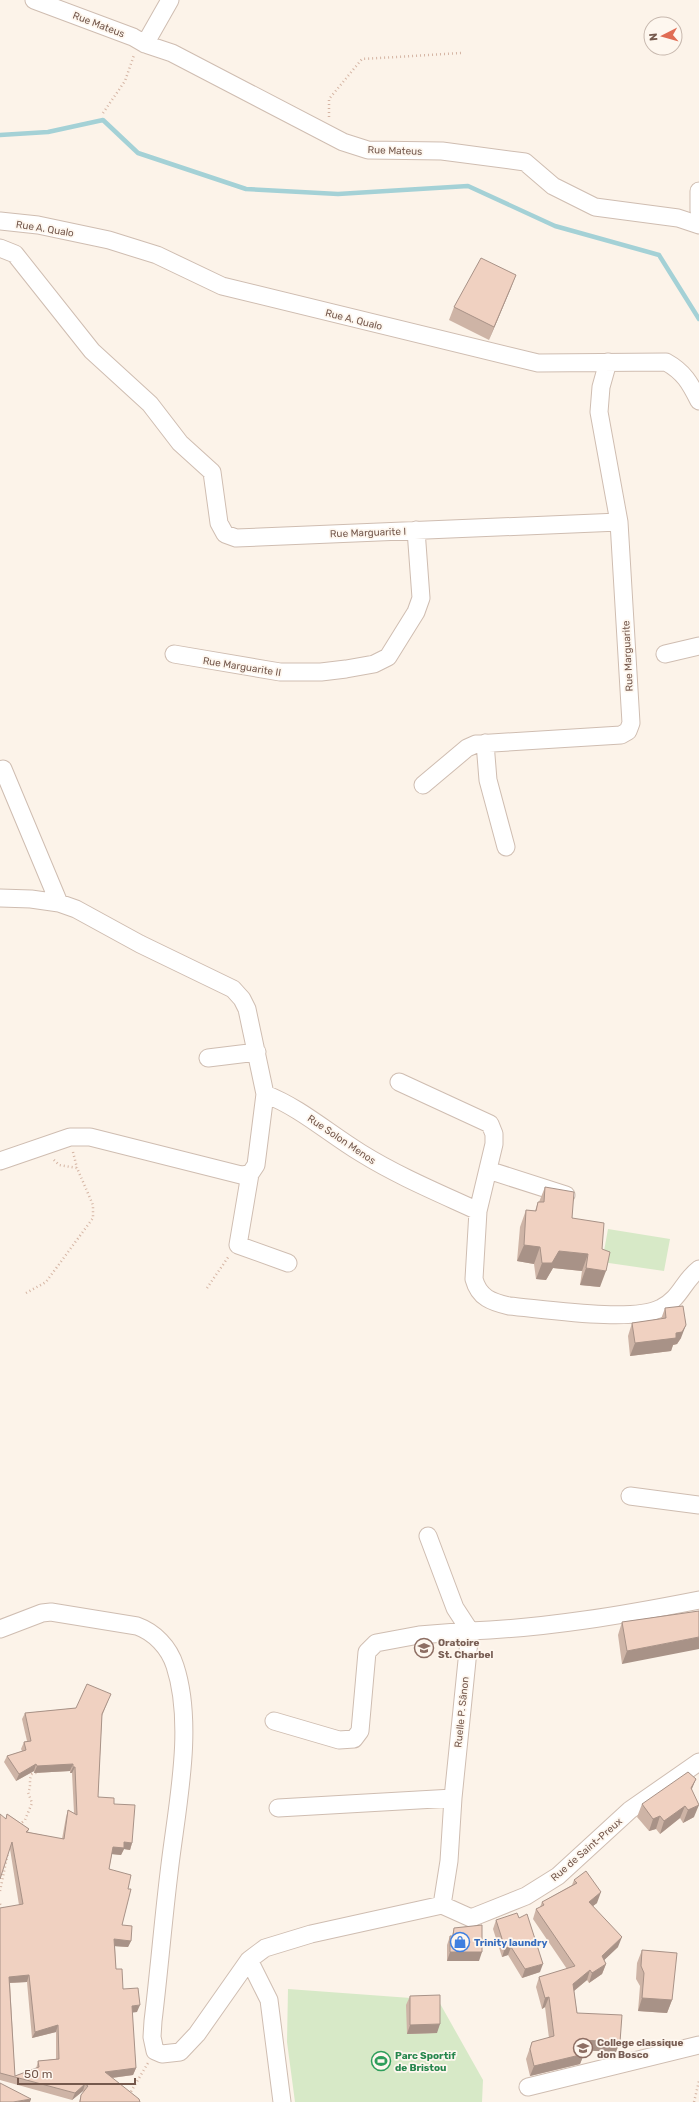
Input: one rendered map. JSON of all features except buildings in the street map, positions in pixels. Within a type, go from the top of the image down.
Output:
[{"type":"street","name":"Rue Mateus","points":[[34,0],[172,53],[343,142],[368,150],[442,151],[525,162],[554,186],[595,207],[678,218],[699,225]]},
{"type":"street","points":[[142,42],[170,0]]},
{"type":"street","points":[[699,191],[699,211]]},
{"type":"street","name":"Rue A. Qualo","points":[[0,221],[38,225],[109,240],[157,255],[222,286],[458,345],[538,363],[666,362],[680,370],[692,386],[699,401]]},
{"type":"street","name":"Rue Marguarite I","points":[[0,248],[15,254],[92,351],[150,404],[180,443],[212,472],[219,523],[225,534],[236,538],[619,522]]},
{"type":"street","name":"Rue Marguarite","points":[[423,785],[467,748],[485,743],[620,735],[628,731],[631,723],[619,522],[599,412],[601,387],[608,362]]},
{"type":"street","name":"Rue Marguarite II","points":[[174,654],[280,672],[321,672],[374,664],[388,657],[416,612],[421,598],[416,530]]},
{"type":"street","points":[[665,654],[699,646]]},
{"type":"street","points":[[485,743],[488,780],[506,847]]},
{"type":"street","points":[[3,769],[58,903]]},
{"type":"street","points":[[0,898],[31,899],[58,903],[76,909],[140,944],[233,989],[242,999],[247,1009],[265,1094],[256,1165],[250,1174],[238,1245],[288,1263]]},
{"type":"street","points":[[208,1058],[257,1052]]},
{"type":"street","points":[[399,1082],[490,1124],[494,1134],[494,1144],[478,1211],[474,1279],[476,1287],[483,1297],[509,1306],[621,1315],[649,1313],[662,1308],[678,1296],[693,1274],[699,1269]]},
{"type":"street","name":"Rue Solon Menos","points":[[265,1094],[293,1106],[378,1163],[478,1211]]},
{"type":"street","points":[[0,1160],[70,1137],[90,1137],[241,1175],[250,1174]]},
{"type":"street","points":[[488,1170],[571,1197]]},
{"type":"street","points":[[630,1496],[699,1505]]},
{"type":"street","points":[[428,1536],[454,1608],[470,1631]]},
{"type":"street","points":[[274,1721],[339,1740],[354,1739],[360,1731],[367,1652],[376,1643],[418,1635],[512,1629],[610,1617],[699,1600]]},
{"type":"street","points":[[0,1629],[42,1613],[51,1612],[137,1626],[148,1630],[159,1640],[175,1665],[181,1692],[184,1724],[180,1785],[153,2021],[152,2038],[155,2051],[166,2054],[180,2052],[197,2034],[249,1960],[265,1948],[311,1934],[442,1905]]},
{"type":"street","name":"Ruelle P. Sânon","points":[[442,1905],[449,1861],[453,1798],[470,1631]]},
{"type":"street","name":"Rue de Saint-Preux","points":[[442,1905],[471,1918],[526,1896],[558,1876],[630,1810],[699,1762]]},
{"type":"street","points":[[278,1808],[453,1798]]},
{"type":"street","points":[[249,1960],[269,2000],[282,2102]]},
{"type":"street","points":[[528,2087],[699,2045]]},
{"type":"path","points":[[104,112],[125,81],[142,42]]},
{"type":"path","points":[[343,142],[329,118],[328,99],[362,59],[462,54]]},
{"type":"path","points":[[26,1293],[46,1282],[93,1218],[93,1205],[77,1168],[60,1165],[40,1147]]},
{"type":"path","points":[[207,1288],[238,1245]]},
{"type":"path","points":[[18,1826],[25,1820],[32,1803],[28,1792],[30,1788],[29,1779],[32,1774],[39,1773],[43,1770]]},
{"type":"path","points":[[0,1891],[9,1851]]},
{"type":"path","points":[[0,1904],[7,1912]]},
{"type":"path","points":[[2,1908],[2,1916]]},
{"type":"path","points":[[127,2097],[155,2051]]},
{"type":"path","points":[[694,2102],[699,2081]]},
{"type":"green space","points":[[608,1229],[670,1239],[664,1271],[602,1262]]},
{"type":"green space","name":"Parc Sportif de Bristou","points":[[288,1989],[438,2000],[483,2080],[482,2102],[295,2102],[287,2042]]},
{"type":"waterway","points":[[0,135],[48,132],[103,120],[138,153],[246,189],[338,194],[468,186],[555,226],[659,255],[699,319]]},
{"type":"place","name":"Oratoire St. Charbel","points":[[424,1648]]},
{"type":"place","name":"Trinity laundry","points":[[460,1942]]},
{"type":"place","name":"College classique don Bosco","points":[[583,2048]]},
{"type":"place","name":"Parc Sportif de Bristou","points":[[381,2061]]}]
